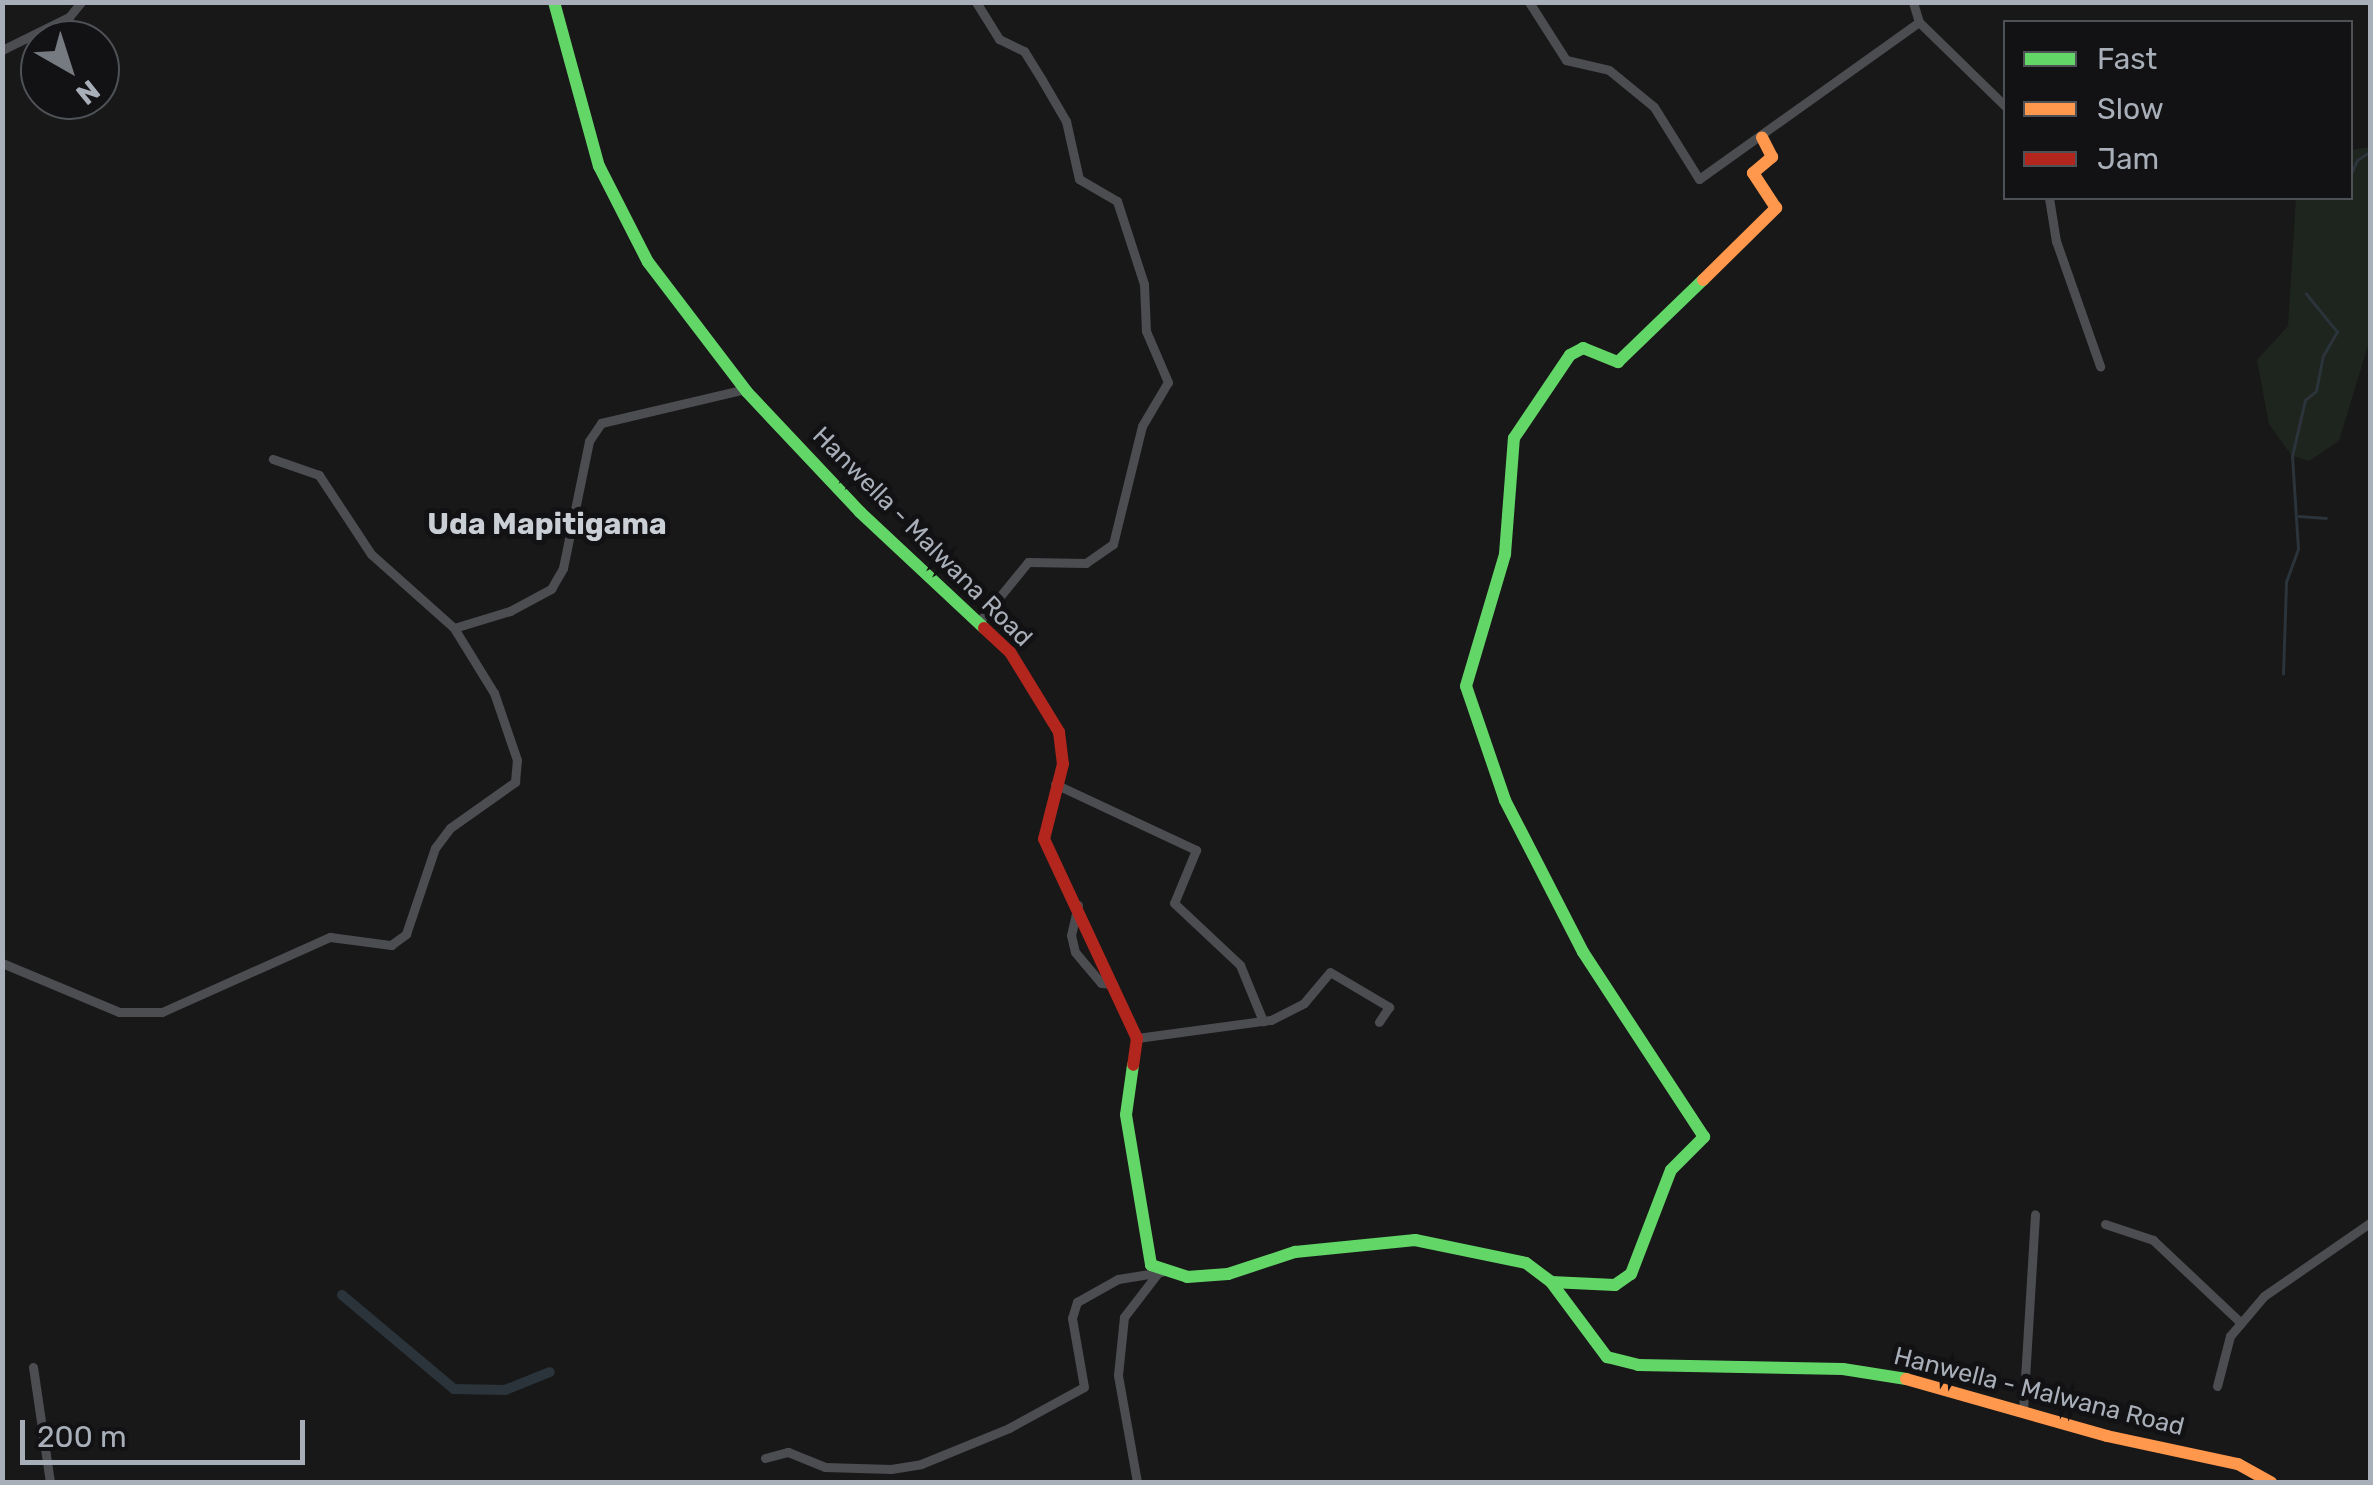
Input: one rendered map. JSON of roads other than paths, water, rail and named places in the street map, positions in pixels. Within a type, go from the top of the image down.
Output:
[{"type":"street","points":[[2,50],[68,17],[81,2]]},
{"type":"street","name":"Hanwella - Malwana Road","points":[[554,2],[583,120],[607,182],[648,262],[748,389],[860,512],[979,622],[1038,690],[1059,732],[1063,764],[1044,839],[1079,902],[1137,1038]]},
{"type":"street","points":[[976,2],[999,39],[1024,51],[1066,121],[1079,179],[1117,201],[1144,284],[1146,331],[1168,382],[1142,426],[1113,544],[1086,563],[1028,562],[979,622]]},
{"type":"street","points":[[1529,2],[1566,60],[1609,70],[1654,107],[1699,179],[1919,22]]},
{"type":"street","points":[[1913,2],[1919,22],[2003,104]]},
{"type":"street","points":[[1551,1282],[1615,1285],[1630,1274],[1671,1170],[1704,1138],[1583,952],[1505,800],[1466,686],[1505,554],[1514,438],[1570,355],[1583,348],[1606,362],[1618,362],[1776,208],[1753,173],[1772,157],[1762,137]]},
{"type":"street","points":[[2050,200],[2056,240],[2100,366]]},
{"type":"street","points":[[454,628],[510,611],[551,589],[563,568],[589,441],[601,423],[748,389]]},
{"type":"street","points":[[2,963],[120,1012],[162,1012],[330,937],[390,945],[406,934],[435,848],[450,828],[515,782],[517,760],[494,693],[454,628],[370,554],[319,475],[273,458]]},
{"type":"street","points":[[1055,784],[1196,850],[1174,904],[1240,965],[1263,1021]]},
{"type":"street","points":[[1079,902],[1072,916],[1075,952],[1101,983],[1113,984]]},
{"type":"street","points":[[1160,1272],[1146,1244],[1126,1115],[1137,1038],[1263,1021],[1304,1003],[1330,972],[1389,1007],[1379,1022]]},
{"type":"street","points":[[2022,1411],[2035,1214]]},
{"type":"street","points":[[2217,1386],[2230,1336],[2264,1296],[2370,1223]]},
{"type":"street","points":[[2105,1224],[2153,1240],[2241,1324]]},
{"type":"street","name":"Hanwella - Malwana Road","points":[[1160,1272],[1228,1274],[1294,1252],[1416,1240],[1492,1252],[1526,1263],[1551,1282],[1608,1358],[1638,1365],[1843,1369],[1913,1380],[2238,1464],[2271,1482]]},
{"type":"street","points":[[766,1458],[788,1452],[824,1467],[891,1468],[921,1464],[1010,1428],[1084,1387],[1072,1318],[1077,1302],[1118,1279],[1160,1272]]},
{"type":"street","points":[[1137,1482],[1118,1375],[1124,1317],[1160,1272]]},
{"type":"street","points":[[33,1367],[50,1482]]},
{"type":"waterway","points":[[2353,169],[2357,160],[2370,152]]},
{"type":"waterway","points":[[2283,674],[2286,582],[2298,549],[2292,456],[2305,400],[2316,391],[2323,356],[2337,332],[2306,294]]},
{"type":"waterway","points":[[2299,516],[2326,518]]},
{"type":"waterway","points":[[342,1295],[454,1389],[505,1390],[550,1372]]},
{"type":"district","name":"Uda Mapitigama","points":[[547,524]]}]
